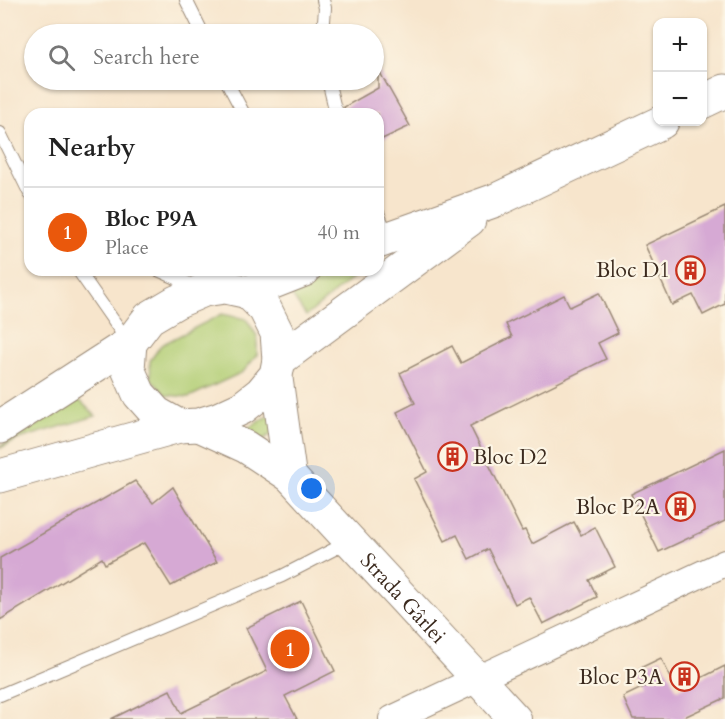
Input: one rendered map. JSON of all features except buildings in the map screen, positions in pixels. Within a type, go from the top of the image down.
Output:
[{"type":"main road","points":[[707,100],[725,92]]},
{"type":"main road","points":[[384,230],[496,200],[653,126]]},
{"type":"main road","points":[[0,476],[218,419],[242,408],[261,393],[278,368],[496,200]]},
{"type":"main road","points":[[248,292],[289,276]]},
{"type":"main road","points":[[0,427],[130,343],[149,318],[176,302],[204,290],[225,287],[248,292],[266,309],[277,333],[278,368]]},
{"type":"main road","points":[[130,343],[128,369],[139,394],[156,413],[189,425]]},
{"type":"street","points":[[278,368],[290,476]]},
{"type":"street","name":"Strada Gârlei","points":[[189,425],[246,447],[290,476],[515,719]]},
{"type":"street","points":[[392,719],[725,563]]},
{"type":"lane","points":[[186,0],[198,24]]},
{"type":"lane","points":[[323,0],[326,8],[324,24]]},
{"type":"lane","points":[[231,90],[241,108]]},
{"type":"lane","points":[[331,90],[336,108]]},
{"type":"lane","points":[[0,133],[24,182]]},
{"type":"lane","points":[[82,276],[130,343]]},
{"type":"lane","points":[[172,276],[204,290]]},
{"type":"lane","points":[[0,695],[282,576],[350,541]]},
{"type":"green space","points":[[326,276],[355,276],[306,316],[287,288]]},
{"type":"green space","points":[[222,314],[246,319],[257,336],[257,355],[243,372],[189,397],[166,395],[151,379],[150,361],[161,345]]},
{"type":"green space","points":[[79,400],[96,416],[19,439],[0,448],[0,446]]},
{"type":"green space","points":[[275,412],[278,430],[256,444],[240,433]]},
{"type":"place","name":"Bloc D1","points":[[691,270]]},
{"type":"place","name":"Bloc D2","points":[[452,457]]},
{"type":"place","name":"Bloc P2A","points":[[681,507]]},
{"type":"place","name":"Bloc P9A","points":[[290,649]]},
{"type":"place","name":"Bloc P3A","points":[[684,677]]}]
